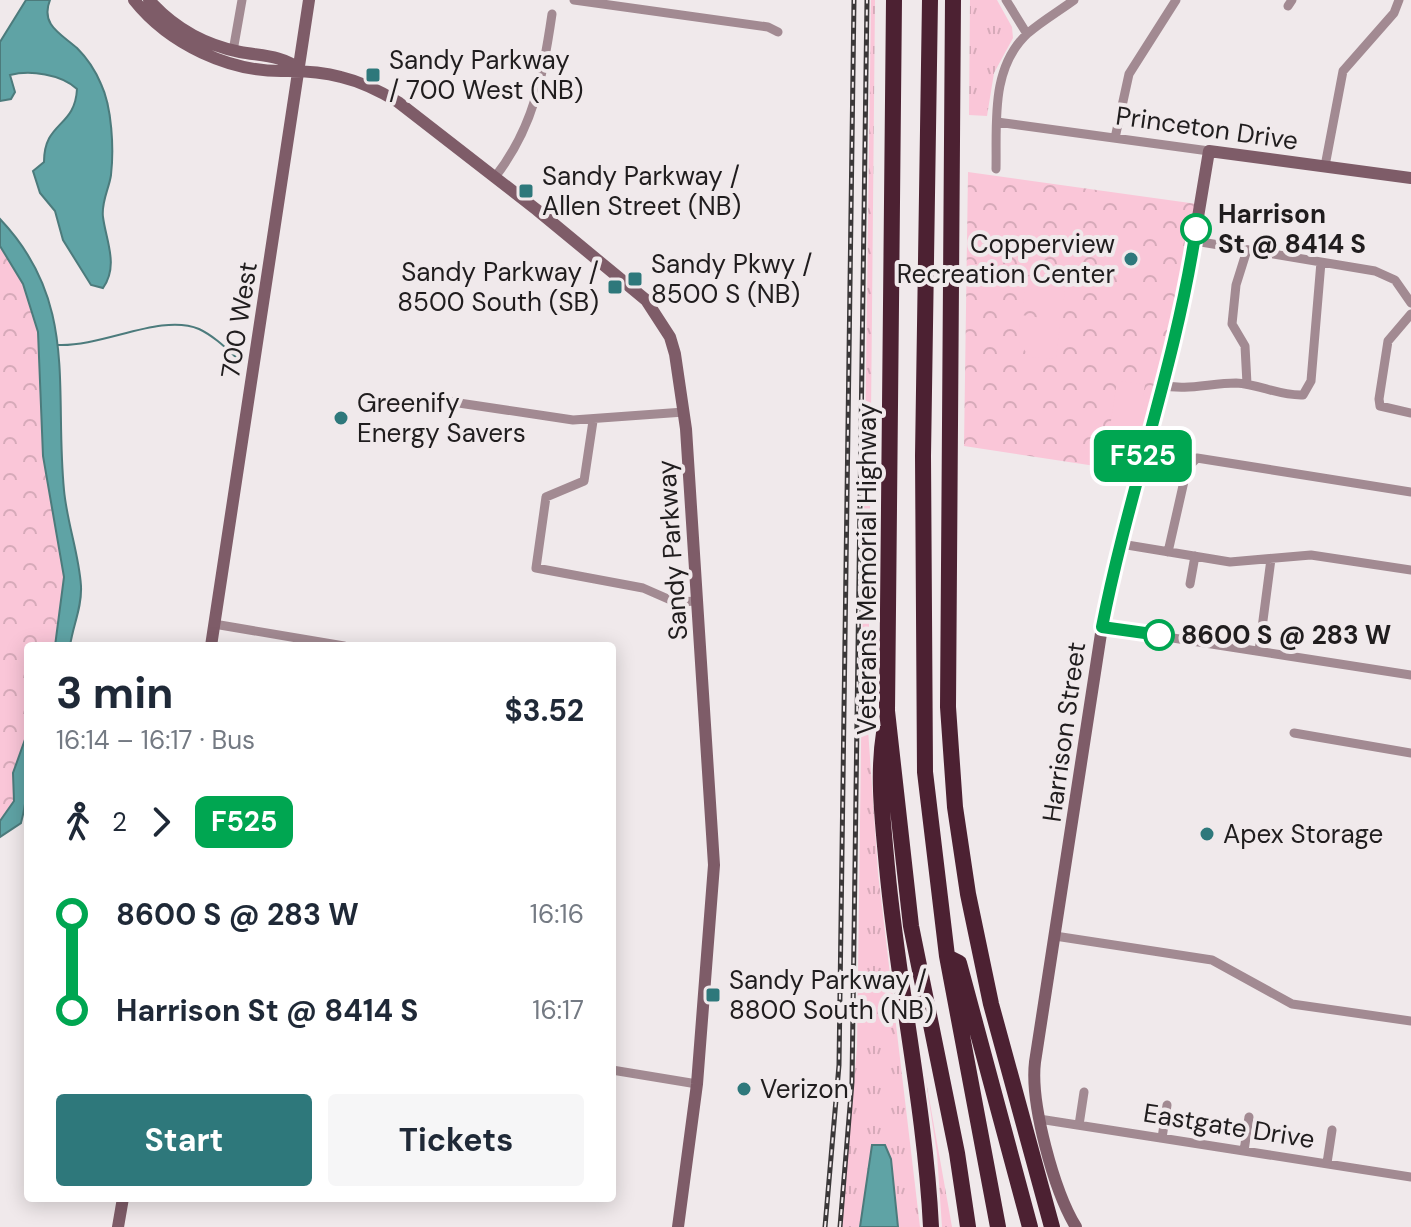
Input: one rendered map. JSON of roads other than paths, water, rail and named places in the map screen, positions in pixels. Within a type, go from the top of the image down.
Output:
[{"type":"highway","name":"Veterans Memorial Highway","points":[[894,0],[887,711],[911,926],[957,1153],[968,1227]]},
{"type":"highway","points":[[930,0],[923,713],[930,827],[947,956],[998,1227]]},
{"type":"highway","points":[[953,0],[948,707],[957,825],[991,1004],[1052,1227]]},
{"type":"highway","points":[[887,711],[879,763],[883,818],[895,941],[925,1152],[931,1227]]},
{"type":"highway","points":[[957,825],[955,845],[992,1056],[995,1107]]},
{"type":"highway","points":[[947,956],[959,963],[995,1107],[1030,1227]]},
{"type":"street","points":[[134,0],[160,27],[202,53],[231,63],[286,71],[299,69]]},
{"type":"street","points":[[149,0],[185,30],[233,51],[287,60],[299,69]]},
{"type":"street","points":[[233,51],[242,0]]},
{"type":"street","name":"700 West","points":[[212,642],[309,0]]},
{"type":"street","points":[[574,0],[768,27],[778,32]]},
{"type":"street","points":[[1006,0],[1027,34]]},
{"type":"street","points":[[996,169],[1003,71],[1027,34],[1074,0]]},
{"type":"street","points":[[1115,138],[1129,74],[1176,0]]},
{"type":"street","points":[[1325,166],[1343,71],[1394,13],[1399,0]]},
{"type":"street","points":[[495,177],[523,137],[535,107],[552,14]]},
{"type":"street","name":"Sandy Parkway","points":[[299,69],[341,77],[380,91],[495,177],[646,300],[670,337],[684,412],[714,865],[697,1084],[678,1227]]},
{"type":"street","name":"Princeton Drive","points":[[997,122],[1411,178]]},
{"type":"street","name":"Harrison Street","points":[[1076,1227],[1060,1192],[1039,1119],[1034,1075],[1102,627],[1161,385],[1180,325],[1209,151]]},
{"type":"street","points":[[1195,241],[1386,275],[1395,280],[1411,303]]},
{"type":"street","points":[[1247,250],[1236,285],[1232,324],[1245,346],[1247,384]]},
{"type":"street","points":[[1161,385],[1181,389],[1247,384],[1285,395],[1303,395],[1308,388],[1321,262]]},
{"type":"street","points":[[1411,314],[1388,341],[1380,406],[1411,413]]},
{"type":"street","points":[[432,399],[550,418],[593,421],[684,412]]},
{"type":"street","points":[[593,421],[584,481],[546,497],[536,568],[643,588],[675,602],[698,601]]},
{"type":"street","points":[[1168,552],[1187,468],[1192,460],[1202,458],[1411,492]]},
{"type":"street","points":[[1121,544],[1246,562],[1311,555],[1411,570]]},
{"type":"street","points":[[1190,584],[1195,556]]},
{"type":"street","points":[[1259,651],[1271,559]]},
{"type":"street","points":[[214,624],[320,642]]},
{"type":"street","points":[[1102,627],[1411,675]]},
{"type":"street","points":[[1294,733],[1411,753]]},
{"type":"street","points":[[1055,936],[1212,960],[1292,1004],[1411,1021]]},
{"type":"street","points":[[616,1071],[697,1084]]},
{"type":"street","points":[[1079,1125],[1084,1092]]},
{"type":"street","points":[[1162,1138],[1167,1105]]},
{"type":"street","points":[[1244,1151],[1249,1117]]},
{"type":"street","name":"Eastgate Drive","points":[[1039,1119],[1410,1176]]},
{"type":"street","points":[[1327,1163],[1332,1130]]},
{"type":"street","points":[[1410,1176],[1411,1165]]},
{"type":"street","points":[[118,1227],[122,1202]]},
{"type":"water","points":[[26,0],[50,0],[50,22],[88,61],[108,104],[112,165],[103,211],[111,262],[103,288],[91,285],[63,240],[55,211],[40,193],[33,171],[44,162],[49,139],[71,111],[77,89],[63,80],[36,73],[10,75],[15,92],[11,99],[0,101],[0,42]]},
{"type":"water","points":[[0,219],[25,250],[42,282],[58,347],[64,490],[81,586],[71,642],[56,642],[64,577],[43,456],[38,332],[23,284],[0,246]]},
{"type":"water","points":[[24,742],[24,812],[21,823],[0,837],[0,821],[14,801],[13,773]]},
{"type":"water","points":[[872,1145],[885,1145],[891,1159],[898,1227],[860,1227]]},
{"type":"waterway","points":[[58,345],[94,341],[167,325],[184,325],[210,335],[239,360]]},
{"type":"railway","points":[[825,1227],[839,1065],[854,0]]},
{"type":"railway","points":[[840,1227],[852,1082],[867,0]]},
{"type":"place","name":"Sandy Parkway / 700 West (NB)","points":[[373,75]]},
{"type":"place","name":"Sandy Parkway / Allen Street (NB)","points":[[526,191]]},
{"type":"place","name":"Harrison St @ 8414 S","points":[[1196,229]]},
{"type":"place","name":"Copperview Recreation Center","points":[[1131,259]]},
{"type":"place","name":"Sandy Pkwy / 8500 S (NB)","points":[[635,279]]},
{"type":"place","name":"Sandy Parkway / 8500 South (SB)","points":[[615,287]]},
{"type":"place","name":"Greenify Energy Savers","points":[[341,418]]},
{"type":"place","name":"8600 S @ 283 W","points":[[1159,635]]},
{"type":"place","name":"Apex Storage","points":[[1207,834]]},
{"type":"place","name":"Sandy Parkway / 8800 South (NB)","points":[[713,995]]},
{"type":"place","name":"Verizon","points":[[744,1089]]}]
